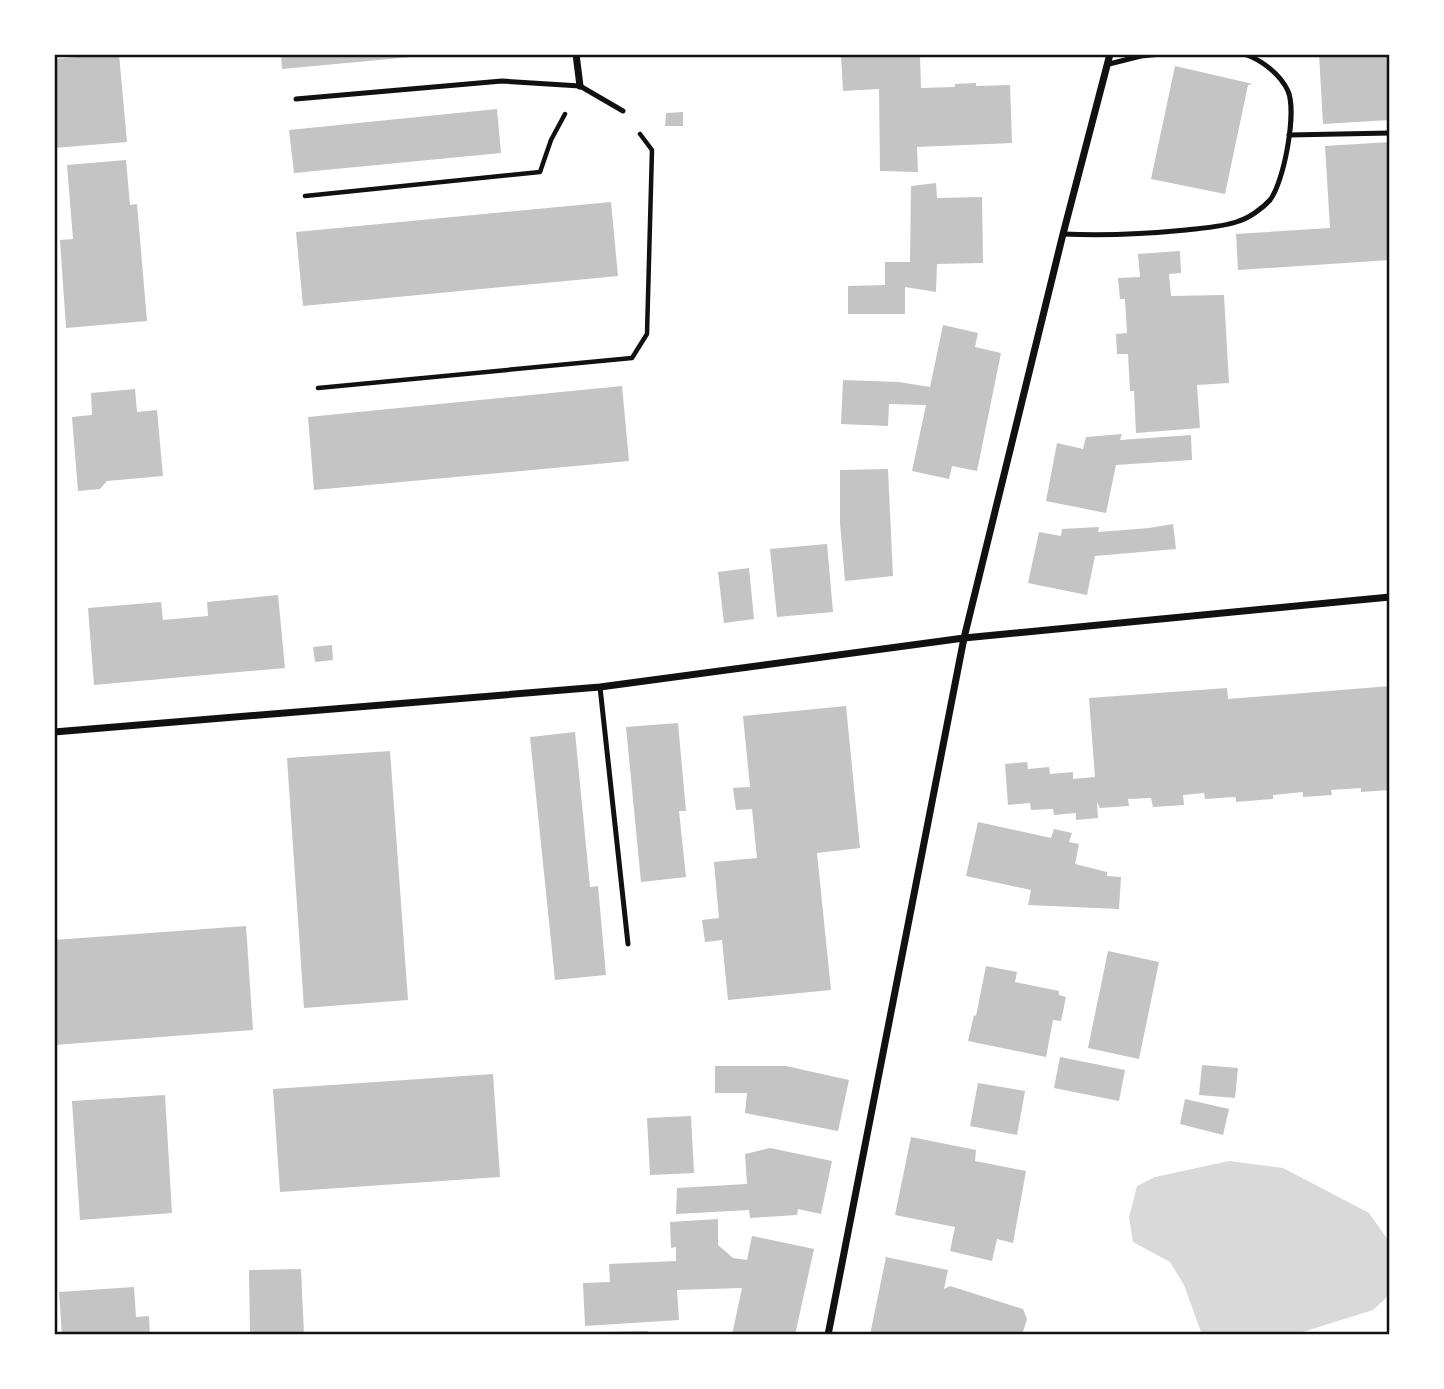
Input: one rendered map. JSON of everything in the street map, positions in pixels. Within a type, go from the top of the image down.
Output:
[{"type":"street","points":[[576,54],[580,86]]},
{"type":"street","points":[[828,1335],[964,638],[1063,234],[1111,54]]},
{"type":"street","points":[[54,732],[600,687],[964,638],[1390,597]]},
{"type":"lane","points":[[1109,64],[1161,54]]},
{"type":"lane","points":[[1063,234],[1101,235],[1209,227],[1240,221],[1270,200],[1279,178],[1289,135],[1292,106],[1287,90],[1275,74],[1257,58],[1244,54]]},
{"type":"lane","points":[[296,99],[502,81],[580,86],[623,111]]},
{"type":"lane","points":[[1289,135],[1390,133]]},
{"type":"lane","points":[[600,687],[628,944]]},
{"type":"path","points":[[305,197],[540,172],[551,140],[580,86]]},
{"type":"path","points":[[318,388],[632,358],[647,334],[652,150],[623,111]]},
{"type":"shaded area","points":[[1229,1161],[1283,1168],[1369,1213],[1390,1243],[1390,1290],[1385,1299],[1373,1310],[1293,1335],[1207,1335],[1201,1332],[1184,1285],[1170,1262],[1133,1242],[1129,1217],[1137,1186],[1155,1177]]},
{"type":"building","points":[[119,54],[127,142],[54,148],[54,59]]},
{"type":"building","points":[[281,54],[422,54],[422,56],[282,69]]},
{"type":"building","points":[[920,54],[921,88],[976,83],[976,86],[1010,85],[1012,143],[917,147],[918,172],[880,171],[879,89],[843,91],[841,55]]},
{"type":"building","points":[[1319,54],[1390,54],[1390,120],[1323,124]]},
{"type":"building","points":[[1175,66],[1253,84],[1248,85],[1225,194],[1151,179]]},
{"type":"building","points":[[497,109],[501,153],[294,173],[289,130]]},
{"type":"building","points":[[683,112],[683,126],[665,126],[666,113]]},
{"type":"building","points":[[1390,142],[1390,260],[1238,270],[1236,234],[1330,228],[1325,146]]},
{"type":"building","points":[[126,160],[130,205],[137,204],[147,321],[66,328],[60,240],[73,239],[67,165]]},
{"type":"building","points":[[936,183],[937,198],[982,197],[983,263],[937,264],[936,292],[905,287],[905,314],[848,314],[848,286],[885,285],[885,262],[910,262],[911,186]]},
{"type":"building","points":[[611,202],[618,276],[303,306],[296,232]]},
{"type":"building","points":[[1180,251],[1181,273],[1169,274],[1171,296],[1224,295],[1229,383],[1197,385],[1200,428],[1136,433],[1134,391],[1130,391],[1128,354],[1117,354],[1116,334],[1127,333],[1125,299],[1120,299],[1118,278],[1140,277],[1138,254]]},
{"type":"building","points":[[943,325],[978,333],[975,347],[1001,353],[977,471],[952,466],[949,479],[912,471],[926,405],[889,404],[888,426],[841,424],[843,380],[899,382],[930,387]]},
{"type":"building","points":[[622,386],[629,461],[314,490],[308,417]]},
{"type":"building","points":[[135,389],[137,412],[157,410],[163,476],[107,481],[100,489],[78,491],[72,417],[92,415],[91,393]]},
{"type":"building","points":[[1122,434],[1120,440],[1191,435],[1192,460],[1116,465],[1106,513],[1046,501],[1057,443],[1083,449],[1086,437]]},
{"type":"building","points":[[888,469],[893,576],[845,581],[840,523],[840,470]]},
{"type":"building","points":[[1173,524],[1176,549],[1095,556],[1087,595],[1028,583],[1039,532],[1061,536],[1062,529],[1099,527],[1098,532]]},
{"type":"building","points":[[827,544],[833,612],[777,617],[770,549]]},
{"type":"building","points":[[749,568],[754,619],[724,623],[718,572]]},
{"type":"building","points":[[278,595],[285,668],[94,685],[88,608],[161,602],[163,620],[208,616],[207,602]]},
{"type":"building","points":[[332,645],[333,660],[315,662],[313,647]]},
{"type":"building","points":[[1390,686],[1390,790],[1331,790],[1332,795],[1303,797],[1303,792],[1273,795],[1273,799],[1236,802],[1234,797],[1205,799],[1204,793],[1183,795],[1184,805],[1153,807],[1151,798],[1128,799],[1129,806],[1100,808],[1097,802],[1098,818],[1076,820],[1076,813],[1054,815],[1053,809],[1031,810],[1030,803],[1008,805],[1005,764],[1027,762],[1028,769],[1049,767],[1050,774],[1073,772],[1073,779],[1095,777],[1089,698],[1227,688],[1228,699]]},
{"type":"building","points":[[846,706],[860,848],[817,853],[831,990],[728,1000],[722,940],[705,942],[702,920],[719,918],[714,862],[757,858],[752,809],[736,810],[733,788],[750,787],[743,716]]},
{"type":"building","points":[[678,723],[686,811],[679,811],[686,877],[641,882],[626,727]]},
{"type":"building","points":[[575,732],[590,887],[598,886],[606,975],[555,980],[530,737]]},
{"type":"building","points":[[390,751],[408,1000],[304,1008],[287,758]]},
{"type":"building","points":[[978,822],[1051,838],[1054,829],[1072,833],[1069,842],[1079,844],[1075,864],[1107,872],[1107,876],[1121,877],[1119,909],[1028,905],[1031,890],[966,876]]},
{"type":"building","points":[[246,926],[253,1030],[54,1045],[54,940]]},
{"type":"building","points":[[1108,951],[1159,962],[1139,1059],[1088,1048]]},
{"type":"building","points":[[986,966],[1017,972],[1015,982],[1059,991],[1059,995],[1066,997],[1061,1021],[1053,1020],[1046,1057],[968,1041]]},
{"type":"building","points":[[1060,1057],[1125,1070],[1119,1101],[1054,1088]]},
{"type":"building","points":[[1202,1065],[1238,1068],[1235,1098],[1199,1095]]},
{"type":"building","points":[[715,1066],[786,1066],[849,1080],[838,1131],[745,1113],[747,1093],[715,1093]]},
{"type":"building","points":[[493,1074],[500,1177],[280,1192],[273,1089]]},
{"type":"building","points":[[978,1083],[1025,1091],[1017,1135],[970,1126]]},
{"type":"building","points":[[165,1095],[172,1213],[80,1220],[72,1101]]},
{"type":"building","points":[[1185,1099],[1229,1109],[1223,1135],[1180,1124]]},
{"type":"building","points":[[691,1116],[694,1173],[650,1175],[647,1118]]},
{"type":"building","points":[[911,1137],[976,1150],[975,1161],[1026,1171],[1013,1243],[997,1239],[992,1261],[950,1251],[955,1227],[895,1215]]},
{"type":"building","points":[[770,1148],[832,1161],[821,1214],[798,1209],[797,1215],[750,1218],[749,1210],[676,1214],[677,1188],[747,1184],[745,1154]]},
{"type":"building","points":[[718,1219],[718,1245],[733,1258],[747,1260],[752,1236],[814,1249],[795,1335],[732,1335],[742,1288],[677,1290],[679,1320],[585,1326],[583,1283],[610,1282],[609,1264],[676,1261],[676,1247],[671,1248],[670,1222]]},
{"type":"building","points":[[886,1257],[948,1270],[944,1289],[950,1286],[1023,1309],[1027,1319],[1022,1335],[870,1335]]},
{"type":"building","points":[[301,1269],[304,1335],[250,1335],[249,1270]]},
{"type":"building","points":[[134,1287],[136,1317],[149,1316],[150,1335],[62,1335],[59,1292]]},
{"type":"building","points":[[648,1331],[648,1335],[603,1335],[603,1332]]}]
